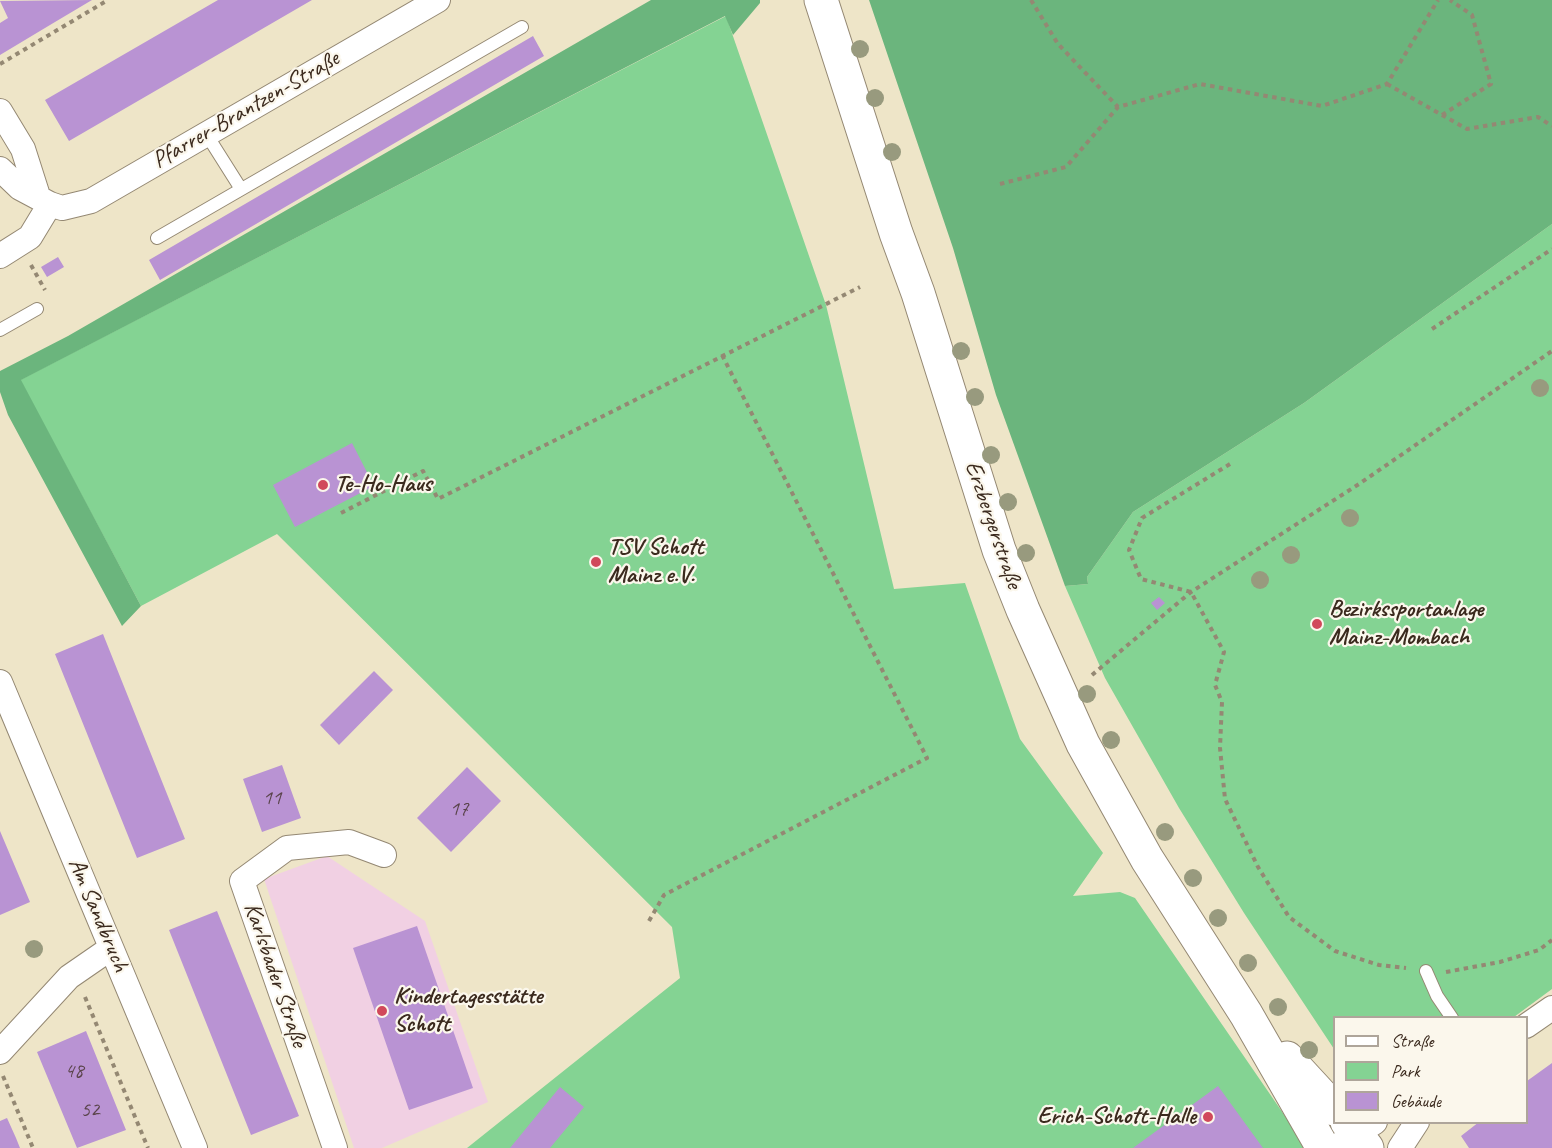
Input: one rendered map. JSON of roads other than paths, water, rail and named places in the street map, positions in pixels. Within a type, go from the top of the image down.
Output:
[{"type":"main road","name":"Erzbergerstraße","points":[[821,0],[896,233],[918,293],[999,550],[1023,610],[1089,755],[1147,859],[1246,1014],[1323,1148]]},
{"type":"main road","name":"Erzbergerstraße","points":[[1246,1014],[1333,1108]]},
{"type":"street","name":"Pfarrer-Brantzen-Straße","points":[[44,200],[62,208],[91,201],[206,132],[438,0]]},
{"type":"street","points":[[0,111],[23,149],[44,200],[30,237],[0,256]]},
{"type":"street","points":[[0,169],[20,188],[44,200]]},
{"type":"street","name":"Am Sandbruch","points":[[0,682],[195,1148]]},
{"type":"street","name":"Karlsbader Straße","points":[[335,1148],[242,881],[287,848],[349,842],[384,855]]},
{"type":"street","points":[[0,1052],[69,977],[111,948]]},
{"type":"street","points":[[1528,1025],[1552,1008]]},
{"type":"street","points":[[1400,1148],[1416,1124]]},
{"type":"lane","points":[[157,238],[522,27]]},
{"type":"lane","points":[[206,132],[241,189]]},
{"type":"lane","points":[[0,330],[37,309]]},
{"type":"lane","points":[[1426,971],[1437,996],[1451,1016]]},
{"type":"place","name":"Te-Ho-Haus","points":[[323,485]]},
{"type":"place","name":"TSV Schott Mainz e.V.","points":[[596,562]]},
{"type":"place","name":"Bezirkssportanlage Mainz-Mombach","points":[[1317,624]]},
{"type":"place","name":"Kindertagesstätte Schott","points":[[382,1011]]},
{"type":"place","name":"Erich-Schott-Halle","points":[[1208,1117]]}]
